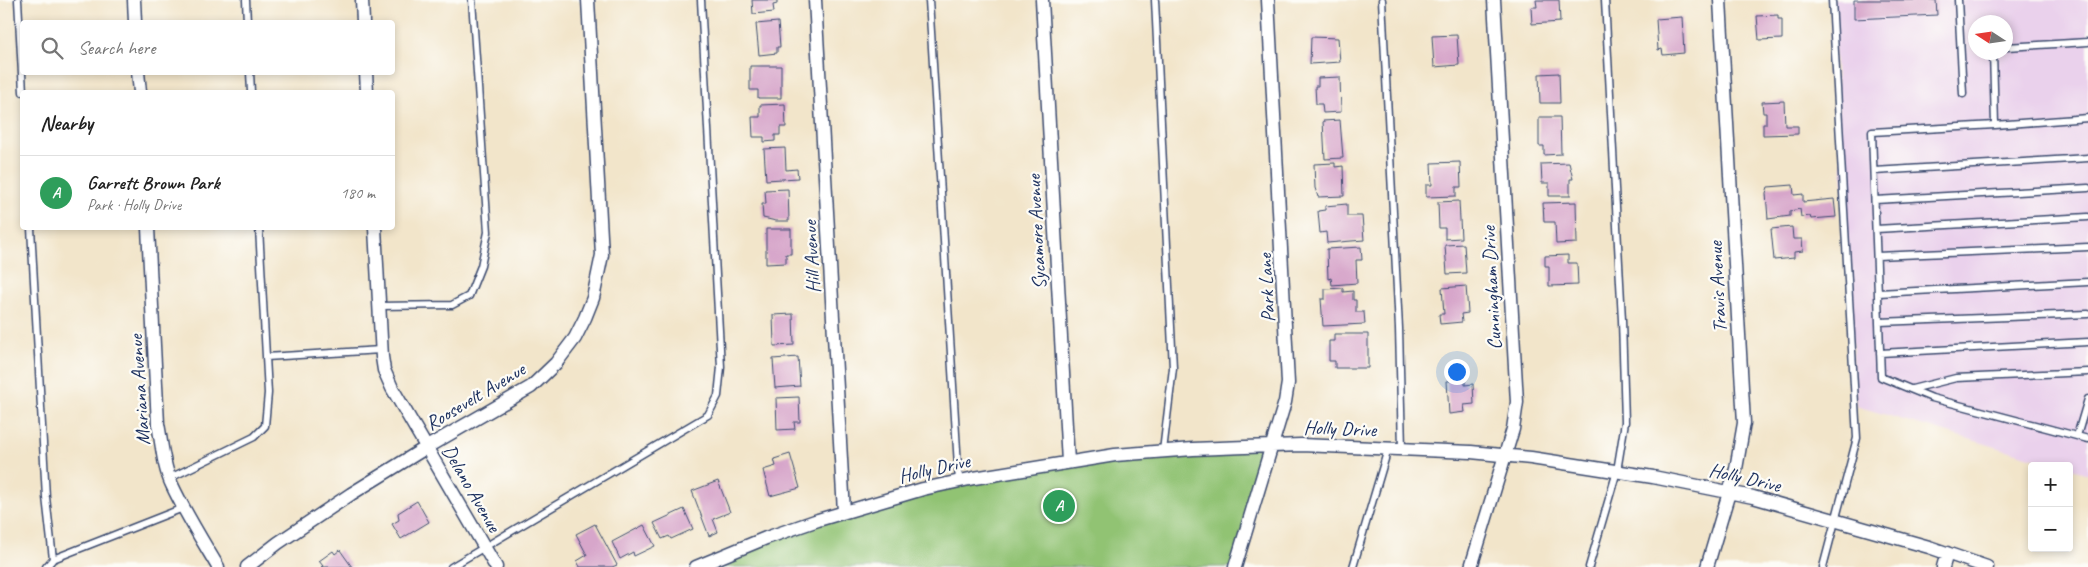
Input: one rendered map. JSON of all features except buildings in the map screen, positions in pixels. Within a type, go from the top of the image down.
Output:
[{"type":"street","points":[[134,0],[136,20]]},
{"type":"street","points":[[362,0],[363,20]]},
{"type":"street","name":"Roosevelt Avenue","points":[[247,567],[302,526],[427,447],[495,407],[515,398],[541,379],[568,349],[581,328],[590,308],[597,283],[602,242],[588,0]]},
{"type":"street","name":"Hill Avenue","points":[[815,0],[844,512]]},
{"type":"street","name":"Sycamore Avenue","points":[[1042,0],[1068,462]]},
{"type":"street","name":"Park Lane","points":[[1235,567],[1285,402],[1289,376],[1268,0]]},
{"type":"street","name":"Cunningham Drive","points":[[1471,567],[1513,428],[1516,402],[1494,0]]},
{"type":"street","name":"Travis Avenue","points":[[1707,567],[1730,492],[1744,423],[1720,0]]},
{"type":"street","points":[[138,75],[140,90]]},
{"type":"street","points":[[366,75],[367,90]]},
{"type":"street","name":"Mariana Avenue","points":[[148,230],[159,431],[170,478],[183,508],[218,567]]},
{"type":"street","name":"Delano Avenue","points":[[375,230],[381,350],[384,370],[496,567]]},
{"type":"street","name":"Holly Drive","points":[[696,567],[766,538],[844,512],[923,489],[1115,455],[1302,445],[1471,452],[1617,471],[1730,492],[1836,520],[1987,567]]},
{"type":"street","points":[[1943,567],[1947,553]]},
{"type":"lane","points":[[18,0],[20,37]]},
{"type":"lane","points":[[246,0],[247,20]]},
{"type":"lane","points":[[379,306],[452,305],[468,296],[481,266],[488,232],[472,0]]},
{"type":"lane","points":[[451,567],[708,415],[718,396],[721,367],[701,0]]},
{"type":"lane","points":[[929,0],[959,482]]},
{"type":"lane","points":[[1155,0],[1173,368],[1162,451]]},
{"type":"lane","points":[[1382,0],[1398,318],[1402,449]]},
{"type":"lane","points":[[1589,567],[1617,471],[1625,422],[1622,320],[1605,0]]},
{"type":"lane","points":[[1823,567],[1857,438],[1832,0]]},
{"type":"lane","points":[[1958,0],[1963,94]]},
{"type":"lane","points":[[2013,46],[2088,42]]},
{"type":"lane","points":[[1993,60],[1995,125]]},
{"type":"lane","points":[[22,75],[23,90]]},
{"type":"lane","points":[[250,75],[251,90]]},
{"type":"lane","points":[[2088,118],[1872,132],[1881,377],[1932,398],[2088,440]]},
{"type":"lane","points":[[1874,172],[2088,158]]},
{"type":"lane","points":[[1875,200],[2088,188]]},
{"type":"lane","points":[[1876,228],[2088,217]]},
{"type":"lane","points":[[31,230],[46,497],[53,560]]},
{"type":"lane","points":[[170,478],[254,437],[265,426],[268,392],[259,230]]},
{"type":"lane","points":[[1877,256],[2088,247]]},
{"type":"lane","points":[[1878,293],[2088,282]]},
{"type":"lane","points":[[1879,322],[2088,314]]},
{"type":"lane","points":[[1880,353],[2088,342]]},
{"type":"lane","points":[[266,356],[381,350]]},
{"type":"lane","points":[[1911,389],[1956,378],[2088,372]]},
{"type":"lane","points":[[2077,436],[2088,399]]},
{"type":"lane","points":[[1353,567],[1388,449]]},
{"type":"lane","points":[[46,567],[53,560],[183,508]]},
{"type":"shaded area","points":[[1832,0],[2088,0],[2088,474],[2073,469],[2073,462],[2047,462],[1856,406]]},
{"type":"green space","points":[[1271,447],[1235,567],[696,567],[829,516],[1044,466]]},
{"type":"place","name":"Garrett Brown Park","points":[[1059,506]]}]
